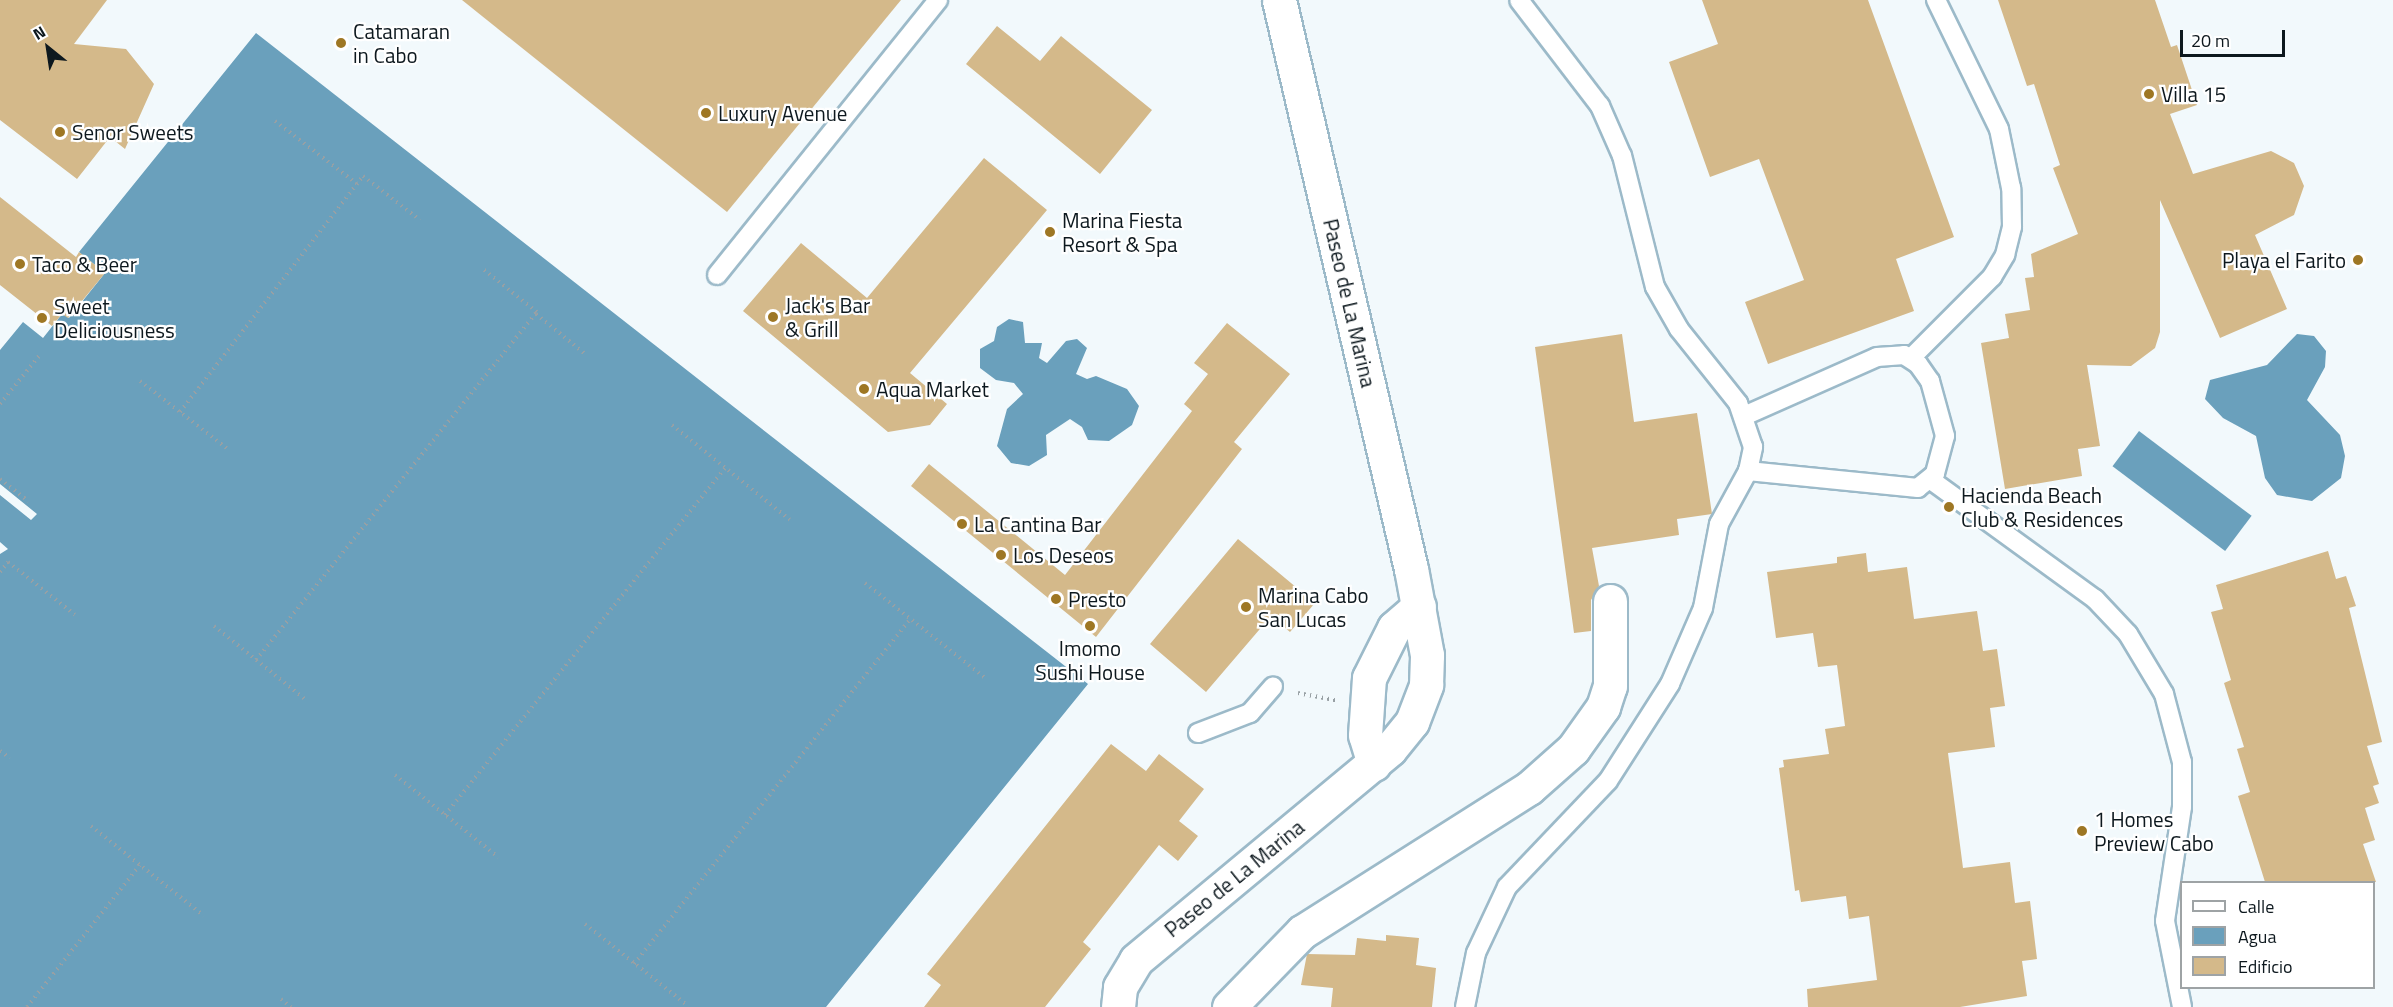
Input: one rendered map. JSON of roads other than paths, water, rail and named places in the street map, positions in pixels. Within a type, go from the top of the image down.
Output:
[{"type":"street","name":"Paseo de La Marina","points":[[1118,1007],[1125,977],[1145,951],[1374,764],[1403,734],[1422,698],[1427,655],[1419,606],[1279,0]]},
{"type":"street","points":[[1229,1007],[1271,959],[1311,925],[1560,764],[1589,730],[1610,686],[1610,601]]},
{"type":"street","points":[[1374,764],[1365,735],[1365,706],[1369,678],[1394,628],[1419,606]]},
{"type":"lane","points":[[717,275],[938,0]]},
{"type":"lane","points":[[1465,1007],[1476,953],[1507,887],[1608,781],[1670,684],[1703,608],[1719,524],[1748,471],[1753,447],[1744,417],[1679,329],[1655,287],[1622,156],[1600,106],[1519,0]]},
{"type":"lane","points":[[1744,417],[1877,357],[1911,358],[1992,277],[2005,255],[2012,227],[2011,188],[1999,129],[1936,0]]},
{"type":"lane","points":[[1748,471],[1900,489],[1918,489],[1931,480],[1941,458],[1943,418],[1930,381],[1911,358]]},
{"type":"lane","points":[[1931,480],[2095,598],[2128,634],[2164,693],[2179,737],[2184,784],[2165,921],[2182,1007]]},
{"type":"lane","points":[[1198,733],[1250,713],[1273,687]]},
{"type":"water","points":[[256,33],[1088,684],[826,1007],[0,1007],[0,554],[8,549],[0,542],[0,495],[31,520],[37,514],[0,484],[0,350],[23,322],[43,338],[62,314],[69,318],[105,273],[79,252]]},
{"type":"water","points":[[1009,319],[1023,322],[1025,343],[1042,343],[1039,358],[1047,363],[1066,341],[1077,339],[1087,348],[1076,374],[1087,379],[1096,376],[1127,389],[1139,406],[1132,425],[1109,441],[1088,440],[1082,427],[1070,419],[1046,435],[1047,455],[1029,466],[1011,463],[997,446],[1007,409],[1023,394],[1014,383],[996,380],[980,368],[980,349],[994,341],[997,327]]},
{"type":"water","points":[[2297,334],[2314,336],[2326,351],[2325,367],[2307,400],[2340,435],[2345,456],[2341,478],[2312,501],[2277,495],[2265,478],[2256,436],[2223,418],[2205,399],[2210,380],[2267,365]]},
{"type":"water","points":[[2139,431],[2252,516],[2225,551],[2113,466]]},
{"type":"place","name":"Catamaran in Cabo","points":[[341,43]]},
{"type":"place","name":"Villa 15","points":[[2149,94]]},
{"type":"place","name":"Luxury Avenue","points":[[706,113]]},
{"type":"place","name":"Senor Sweets","points":[[60,132]]},
{"type":"place","name":"Marina Fiesta Resort & Spa","points":[[1050,232]]},
{"type":"place","name":"Playa el Farito","points":[[2358,260]]},
{"type":"place","name":"Taco & Beer","points":[[20,264]]},
{"type":"place","name":"Jack's Bar & Grill","points":[[773,317]]},
{"type":"place","name":"Sweet Deliciousness","points":[[42,318]]},
{"type":"place","name":"Aqua Market","points":[[864,389]]},
{"type":"place","name":"Hacienda Beach Club & Residences","points":[[1949,507]]},
{"type":"place","name":"La Cantina Bar","points":[[962,524]]},
{"type":"place","name":"Los Deseos","points":[[1001,555]]},
{"type":"place","name":"Presto","points":[[1056,599]]},
{"type":"place","name":"Marina Cabo San Lucas","points":[[1246,607]]},
{"type":"place","name":"Imomo Sushi House","points":[[1090,626]]},
{"type":"place","name":"1 Homes Preview Cabo","points":[[2082,831]]}]
